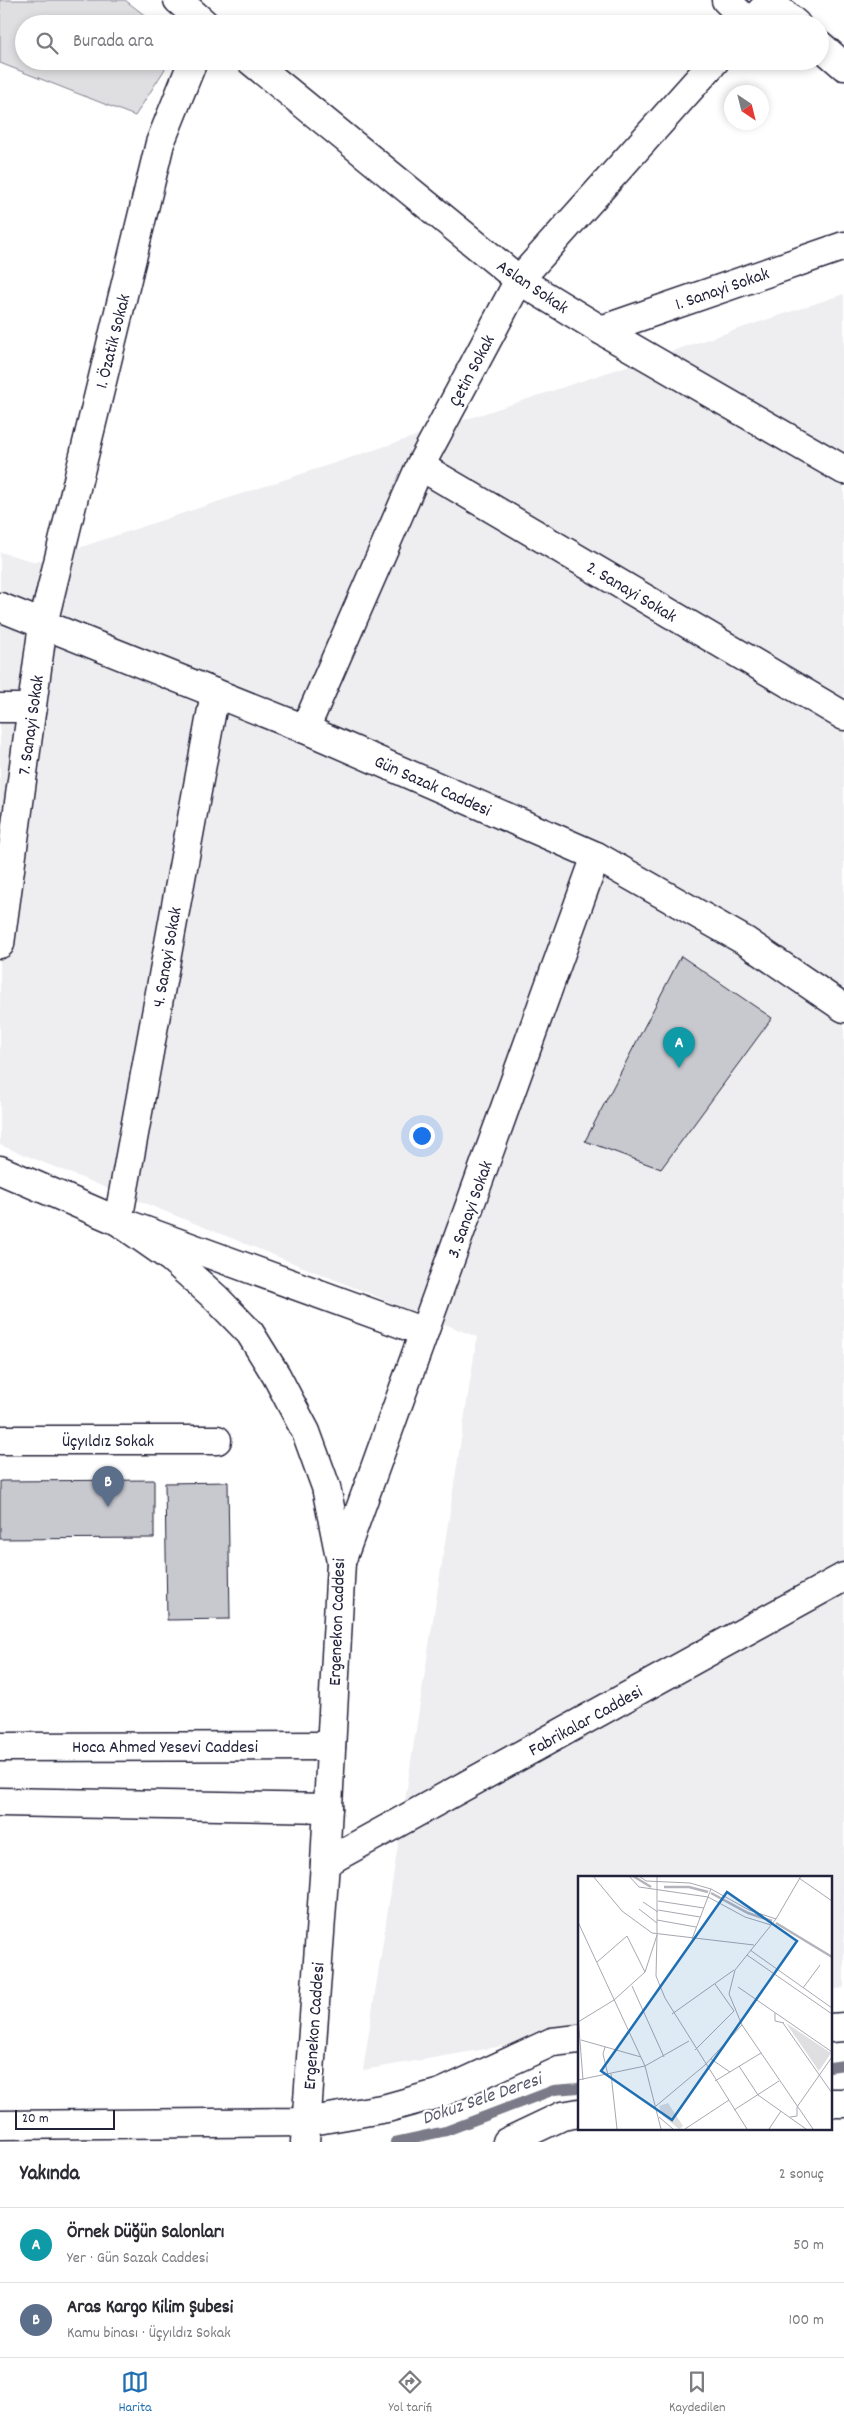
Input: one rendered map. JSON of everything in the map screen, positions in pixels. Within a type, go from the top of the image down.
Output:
[{"type":"street","points":[[178,0],[195,15]]},
{"type":"street","points":[[726,0],[741,15]]},
{"type":"street","points":[[757,15],[771,1],[786,15]]},
{"type":"street","points":[[829,53],[844,66]]},
{"type":"street","name":"1. Özatik Sokak","points":[[44,624],[160,143],[189,70]]},
{"type":"street","name":"Aslan Sokak","points":[[261,70],[519,280],[601,330],[844,470]]},
{"type":"street","name":"Çetin Sokak","points":[[305,729],[420,466],[519,280],[707,70]]},
{"type":"street","name":"1. Sanayi Sokak","points":[[601,330],[844,246]]},
{"type":"street","name":"2. Sanayi Sokak","points":[[420,466],[844,716]]},
{"type":"street","name":"Gün Sazak Caddesi","points":[[0,607],[305,729],[596,856],[747,942],[844,1008]]},
{"type":"street","name":"7. Sanayi Sokak","points":[[0,944],[44,624]]},
{"type":"street","name":"4. Sanayi Sokak","points":[[118,1221],[215,693]]},
{"type":"street","points":[[0,708],[32,708]]},
{"type":"street","name":"3. Sanayi Sokak","points":[[342,1562],[596,856]]},
{"type":"street","name":"Ergenekon Caddesi","points":[[0,1170],[118,1221],[171,1258],[216,1298],[250,1333],[276,1375],[306,1432],[326,1487],[342,1562],[325,1863],[305,2132]]},
{"type":"street","points":[[118,1221],[424,1332]]},
{"type":"street","name":"Üçyıldız Sokak","points":[[0,1440],[217,1440]]},
{"type":"street","name":"Fabrikalar Caddesi","points":[[325,1863],[844,1577]]},
{"type":"street","name":"Hoca Ahmed Yesevi Caddesi","points":[[0,1747],[331,1746]]},
{"type":"street","points":[[0,1802],[328,1808]]},
{"type":"street","points":[[0,2125],[305,2132],[441,2093],[552,2042],[578,2039]]},
{"type":"street","points":[[507,2142],[562,2116],[578,2113]]},
{"type":"shaded area","points":[[0,0],[125,0],[144,15],[15,15],[15,69],[0,63]]},
{"type":"shaded area","points":[[18,70],[164,70],[135,116]]},
{"type":"shaded area","points":[[844,294],[844,1988],[832,1990],[832,1876],[578,1876],[578,2033],[363,2070],[477,1337],[0,1145],[0,552],[36,562]]},
{"type":"building","points":[[681,956],[772,1018],[661,1169],[585,1141]]},
{"type":"building","points":[[154,1480],[154,1538],[0,1539],[0,1481]]},
{"type":"building","points":[[228,1482],[230,1619],[167,1620],[165,1483]]},
{"type":"waterway","name":"Dokuz Sele Deresi","points":[[832,2067],[844,2065]]},
{"type":"waterway","name":"Dokuz Sele Deresi","points":[[395,2142],[446,2131],[554,2090],[578,2088]]},
{"type":"place","name":"Örnek Düğün Salonları","points":[[679,1068]]},
{"type":"place","name":"Aras Kargo Kilim Şubesi","points":[[108,1507]]}]
